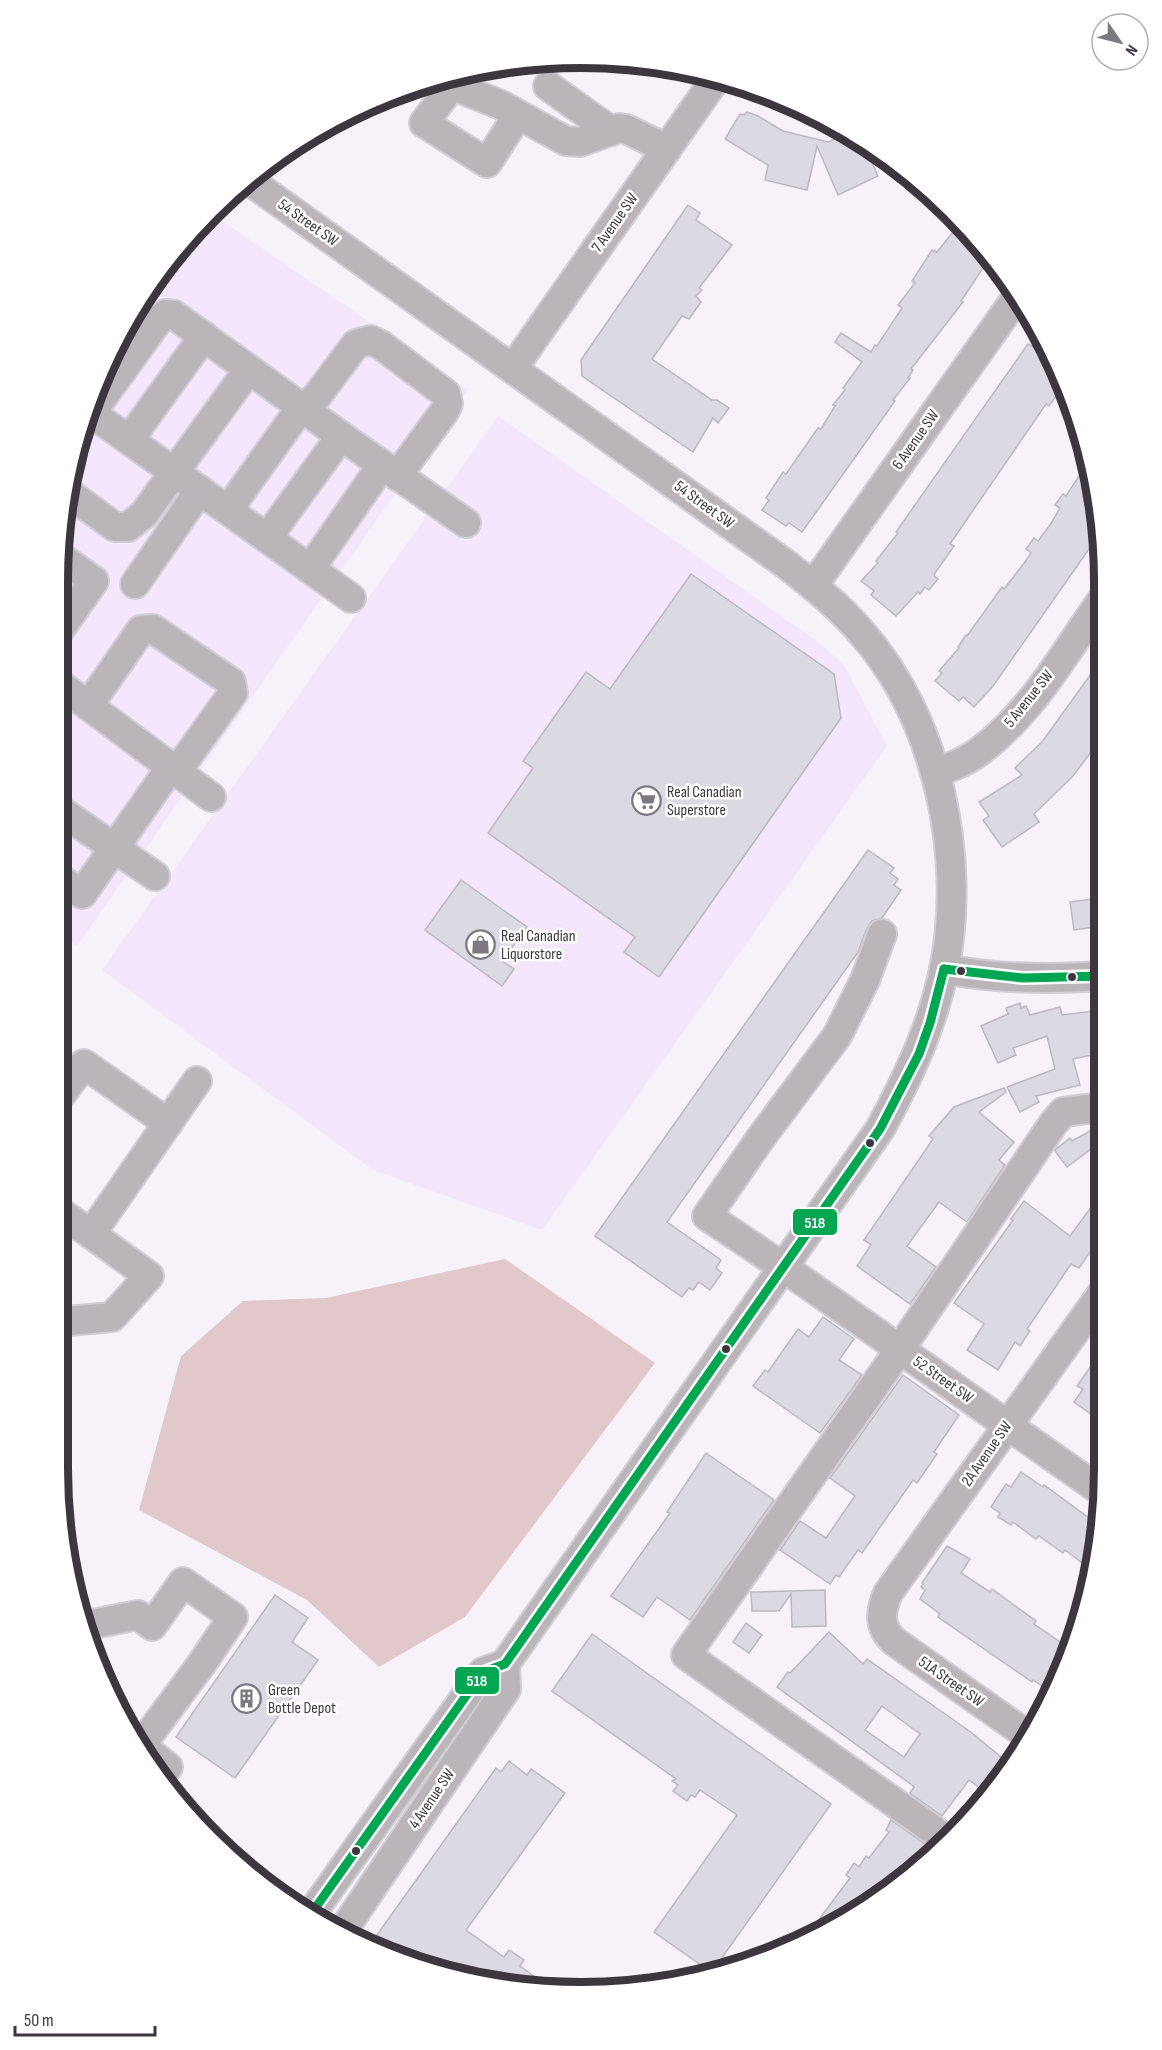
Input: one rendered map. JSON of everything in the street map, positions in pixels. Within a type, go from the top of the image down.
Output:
[{"type":"street","name":"7 Avenue SW","points":[[513,368],[712,84]]},
{"type":"street","points":[[548,86],[611,131]]},
{"type":"street","points":[[518,115],[566,141],[580,142],[619,128],[626,129],[667,149]]},
{"type":"street","name":"54 Street SW","points":[[255,185],[513,368],[813,586],[862,633],[890,670],[914,717],[935,773],[944,811],[950,867],[949,939],[944,969]]},
{"type":"street","name":"6 Avenue SW","points":[[813,586],[1013,303]]},
{"type":"street","points":[[101,400],[157,322],[166,314],[174,315],[389,471],[466,523]]},
{"type":"street","points":[[129,440],[204,336]]},
{"type":"street","points":[[228,510],[292,420],[318,396],[356,344],[370,340],[381,345],[446,394],[448,404],[389,471],[310,569]]},
{"type":"street","points":[[75,497],[115,527],[128,527],[144,514],[249,369]]},
{"type":"street","points":[[93,421],[129,440],[351,598]]},
{"type":"street","points":[[267,538],[341,436]]},
{"type":"street","points":[[135,584],[200,490]]},
{"type":"street","points":[[68,618],[94,581],[69,563]]},
{"type":"street","name":"5 Avenue SW","points":[[935,773],[963,762],[980,751],[1018,716],[1033,699],[1094,611]]},
{"type":"street","points":[[68,884],[82,894],[114,848],[233,693],[231,682],[153,629],[141,630],[88,706]]},
{"type":"street","points":[[68,691],[211,797]]},
{"type":"street","points":[[68,816],[155,876]]},
{"type":"street","name":"52 Street SW","points":[[882,934],[865,980],[837,1036],[760,1139],[707,1216],[1094,1486]]},
{"type":"street","points":[[944,969],[996,977],[1037,979],[1094,976]]},
{"type":"street","name":"4 Avenue SW","points":[[314,1908],[483,1672],[505,1664],[880,1129],[902,1091],[928,1028],[944,969]]},
{"type":"street","points":[[68,1085],[84,1064],[168,1123]]},
{"type":"street","points":[[91,1234],[198,1081]]},
{"type":"street","points":[[941,1835],[686,1655],[900,1350],[1063,1112],[1094,1108]]},
{"type":"street","points":[[68,1218],[149,1276],[112,1317],[68,1321]]},
{"type":"street","name":"2A Avenue SW","points":[[881,1621],[881,1612],[888,1593],[1094,1304]]},
{"type":"street","points":[[92,1624],[138,1615],[152,1626],[183,1582],[233,1617],[145,1740]]},
{"type":"street","name":"51A Street SW","points":[[881,1621],[888,1637],[1022,1732]]},
{"type":"street","name":"4 Avenue SW","points":[[346,1926],[506,1689],[505,1664]]},
{"type":"street","points":[[157,1759],[168,1767]]},
{"type":"shaded area","points":[[218,218],[468,390],[77,946],[68,939],[68,581],[69,547],[77,481],[85,448],[107,384],[136,324],[174,268]]},
{"type":"shaded area","points":[[498,416],[818,642],[844,665],[887,746],[542,1230],[373,1170],[102,970]]},
{"type":"shaded area","points":[[505,1259],[655,1363],[465,1617],[379,1667],[307,1600],[139,1510],[181,1356],[243,1301],[326,1298]]},
{"type":"building","points":[[747,112],[783,131],[828,142],[840,137],[869,156],[878,176],[838,195],[817,146],[807,190],[765,180],[768,165],[725,139],[740,114],[744,115]]},
{"type":"building","points":[[688,205],[700,213],[696,220],[732,245],[699,288],[702,290],[696,296],[701,302],[689,319],[682,316],[652,359],[712,400],[717,400],[729,408],[718,423],[713,418],[693,452],[582,376],[581,360]]},
{"type":"building","points":[[955,229],[986,266],[961,301],[963,302],[911,369],[913,370],[908,378],[910,378],[893,400],[895,401],[802,532],[789,523],[786,526],[762,510],[769,500],[766,498],[783,472],[786,474],[818,428],[821,429],[835,406],[833,405],[845,390],[843,388],[862,362],[835,342],[841,333],[871,352],[902,308],[898,305],[915,283],[912,281],[932,250],[937,252]]},
{"type":"building","points":[[1028,344],[1041,351],[1058,393],[1049,406],[1046,404],[950,544],[954,546],[935,573],[934,576],[938,579],[929,590],[925,587],[920,594],[918,592],[896,616],[871,595],[874,591],[861,581],[878,563],[876,561],[898,533],[896,532]]},
{"type":"building","points":[[1081,473],[1085,481],[1093,544],[993,686],[974,707],[963,697],[959,701],[935,681],[942,673],[939,671],[959,648],[1002,587],[1004,589],[1025,562],[1031,553],[1026,549],[1034,538],[1038,541],[1060,508],[1055,505],[1063,494],[1066,496]]},
{"type":"building","name":"Real Canadian Superstore","points":[[691,574],[834,674],[841,718],[659,977],[624,952],[635,937],[488,833],[533,768],[523,761],[586,672],[610,689]]},
{"type":"building","points":[[1094,670],[1094,748],[1073,776],[1034,814],[1039,822],[1002,847],[983,820],[989,816],[979,802],[1022,775],[1015,768],[1042,742]]},
{"type":"building","points":[[868,850],[894,868],[890,873],[898,879],[894,885],[901,890],[882,918],[872,921],[867,928],[858,952],[667,1222],[721,1260],[716,1268],[722,1273],[710,1290],[699,1282],[693,1290],[689,1288],[682,1297],[595,1236]]},
{"type":"building","name":"Real Canadian Liquorstore","points":[[461,880],[527,927],[502,961],[514,969],[502,986],[425,930]]},
{"type":"building","points":[[1094,899],[1094,927],[1074,930],[1070,902]]},
{"type":"building","points":[[1020,1003],[1021,1008],[1026,1006],[1030,1015],[1060,1007],[1062,1015],[1094,1011],[1094,1055],[1073,1059],[1080,1085],[1036,1096],[1039,1102],[1020,1112],[1007,1087],[1055,1069],[1047,1036],[1013,1048],[1016,1055],[998,1063],[981,1026],[1008,1014],[1006,1008]]},
{"type":"building","points":[[1004,1088],[1006,1092],[979,1112],[1014,1142],[999,1160],[1005,1165],[967,1222],[939,1202],[907,1246],[936,1267],[910,1304],[857,1266],[871,1245],[864,1240],[933,1139],[929,1136],[954,1107]]},
{"type":"building","points":[[1094,1129],[1094,1147],[1067,1167],[1055,1151],[1070,1138],[1072,1141]]},
{"type":"building","points":[[1024,1201],[1070,1236],[1094,1203],[1094,1246],[1079,1268],[1071,1264],[1027,1329],[1030,1331],[1020,1346],[1015,1342],[998,1370],[967,1350],[984,1324],[954,1303]]},
{"type":"building","points":[[823,1317],[854,1339],[839,1360],[862,1375],[820,1433],[753,1386],[765,1370],[768,1372],[798,1329],[809,1337]]},
{"type":"building","points":[[1094,1362],[1094,1416],[1074,1402],[1083,1389],[1077,1386]]},
{"type":"building","points":[[903,1375],[959,1415],[934,1452],[937,1454],[917,1483],[913,1480],[862,1553],[858,1550],[839,1577],[836,1575],[830,1584],[780,1550],[800,1521],[826,1538],[855,1496],[830,1478]]},
{"type":"building","points":[[706,1453],[774,1500],[690,1620],[657,1597],[643,1617],[611,1596],[670,1513],[667,1512]]},
{"type":"building","points":[[1021,1472],[1043,1487],[1044,1485],[1091,1520],[1086,1565],[1065,1550],[1063,1553],[1039,1536],[1036,1539],[1013,1522],[1011,1525],[998,1517],[1000,1513],[991,1507],[1006,1484],[1011,1487]]},
{"type":"building","points":[[947,1546],[970,1559],[961,1573],[990,1592],[992,1589],[1036,1621],[1034,1624],[1063,1644],[1045,1688],[1033,1680],[1032,1682],[938,1617],[940,1614],[920,1599],[925,1590],[921,1587]]},
{"type":"building","points":[[825,1590],[826,1626],[792,1627],[791,1594],[779,1611],[752,1611],[751,1592]]},
{"type":"building","name":"Green Bottle Depot","points":[[275,1595],[308,1618],[292,1642],[318,1660],[235,1778],[176,1737]]},
{"type":"building","points":[[746,1623],[762,1635],[749,1653],[733,1642]]},
{"type":"building","points":[[829,1632],[863,1664],[867,1659],[972,1733],[1004,1760],[982,1790],[969,1780],[942,1816],[910,1793],[914,1787],[912,1785],[777,1687],[788,1672],[790,1673]],"holes":[[[882,1706],[920,1734],[904,1757],[865,1730]]]},
{"type":"building","points":[[592,1634],[831,1804],[718,1964],[704,1967],[654,1932],[737,1815],[700,1790],[695,1797],[691,1795],[687,1801],[673,1791],[678,1785],[672,1781],[676,1779],[552,1691]]},
{"type":"building","points":[[509,1761],[527,1775],[531,1769],[565,1793],[466,1930],[504,1957],[509,1950],[524,1960],[520,1966],[540,1980],[481,1973],[448,1965],[374,1939],[496,1768],[501,1772]]},
{"type":"building","points":[[891,1820],[929,1847],[866,1896],[813,1927],[850,1878],[846,1875],[854,1863],[859,1867],[866,1856],[869,1858],[889,1832],[886,1830]]},
{"type":"transit line","name":"518","points":[[944,969],[1023,978],[1094,976]]},
{"type":"transit line","name":"518","points":[[315,1908],[483,1672],[505,1664],[880,1129],[919,1054],[930,1023],[944,969]]},
{"type":"place","name":"Real Canadian Superstore","points":[[646,801]]},
{"type":"place","name":"Real Canadian Liquorstore","points":[[480,945]]},
{"type":"place","name":"Green Bottle Depot","points":[[247,1699]]}]
